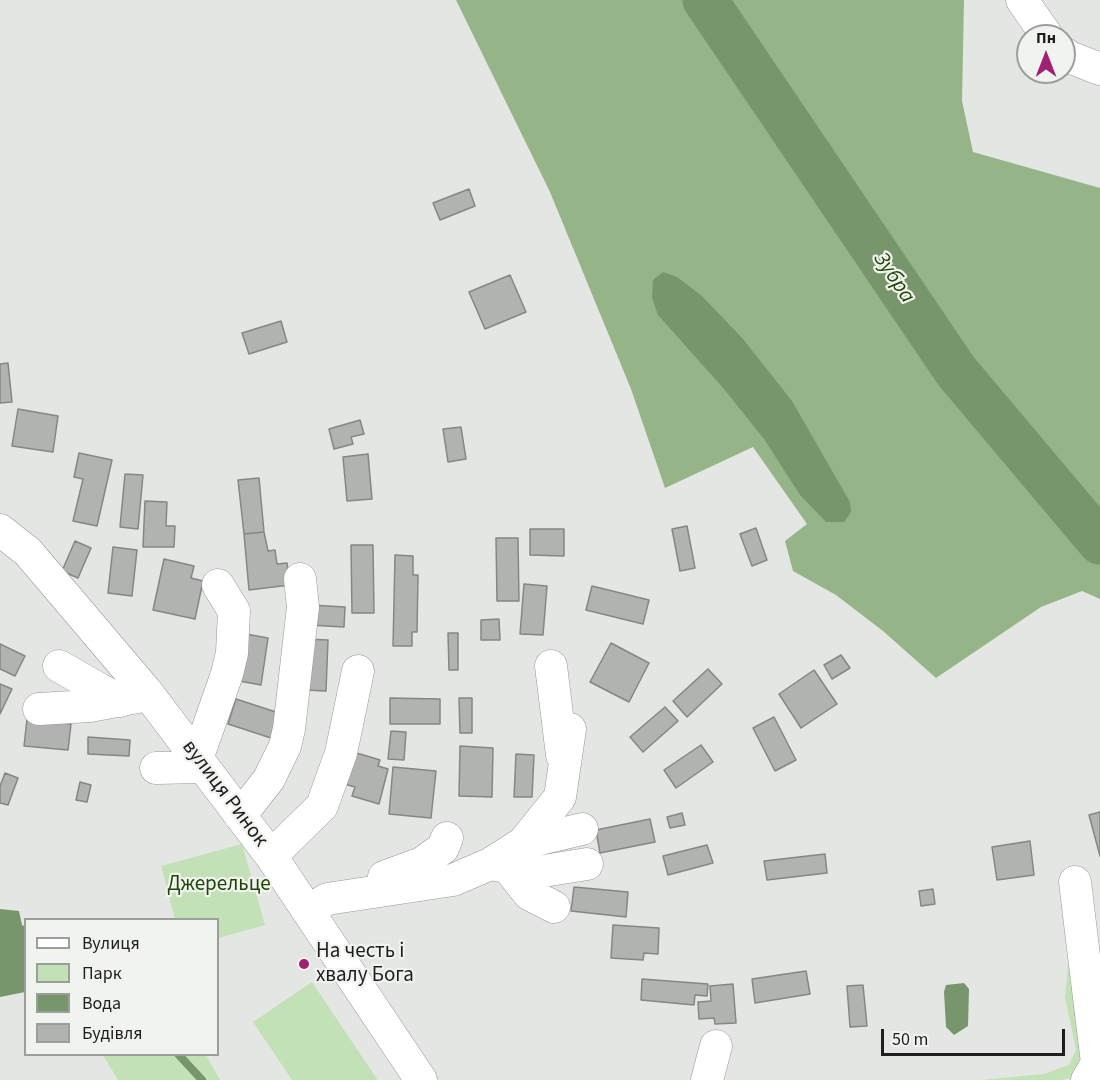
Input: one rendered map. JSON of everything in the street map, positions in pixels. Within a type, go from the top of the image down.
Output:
[{"type":"street","points":[[1022,0],[1039,24]]},
{"type":"street","points":[[1076,60],[1100,69]]},
{"type":"street","name":"вулиця Ринок","points":[[0,530],[28,552],[134,698],[200,763],[271,856],[318,905],[362,995],[421,1080]]},
{"type":"street","points":[[240,816],[269,779],[285,747],[290,729],[303,607],[300,579]]},
{"type":"street","points":[[156,768],[200,763],[232,653],[234,611],[226,590]]},
{"type":"street","points":[[59,666],[134,698]]},
{"type":"street","points":[[551,666],[560,746],[565,767]]},
{"type":"street","points":[[271,856],[322,806],[341,753],[358,671]]},
{"type":"street","points":[[39,709],[90,706],[134,698]]},
{"type":"street","points":[[507,859],[560,797],[570,729]]},
{"type":"street","points":[[318,905],[453,880],[582,829]]},
{"type":"street","points":[[318,905],[422,863],[443,848],[447,838]]},
{"type":"street","points":[[507,859],[537,872],[587,864]]},
{"type":"street","points":[[507,859],[529,894],[554,907]]},
{"type":"street","points":[[1075,882],[1097,1063],[1087,1080]]},
{"type":"street","points":[[706,1080],[716,1046]]},
{"type":"green space","name":"Джерельце","points":[[242,844],[265,925],[219,938],[219,918],[175,918],[161,866]]},
{"type":"green space","points":[[1069,954],[1088,1051],[1080,1068],[1071,1078],[1061,1080],[981,1080],[1044,1074],[1069,1065],[1076,1050],[1065,997]]},
{"type":"green space","points":[[312,982],[376,1080],[292,1080],[253,1022]]},
{"type":"green space","points":[[104,1056],[207,1056],[220,1080],[118,1080]]},
{"type":"shaded area","points":[[456,0],[964,0],[962,101],[973,152],[1100,188],[1100,599],[1082,591],[1041,607],[936,678],[883,631],[836,595],[793,571],[785,541],[807,524],[753,447],[665,488],[631,389],[550,192]]},
{"type":"water","points":[[663,272],[677,277],[702,296],[743,339],[792,401],[850,502],[851,512],[844,522],[826,522],[800,495],[764,439],[724,389],[658,315],[652,298],[653,280]]},
{"type":"water","points":[[0,909],[19,911],[24,926],[24,992],[0,997]]},
{"type":"water","points":[[964,983],[969,989],[968,1026],[954,1035],[946,1027],[944,992],[946,985]]},
{"type":"building","points":[[469,189],[475,206],[440,220],[433,203]]},
{"type":"building","points":[[510,275],[526,312],[485,329],[469,292]]},
{"type":"building","points":[[281,321],[287,342],[249,354],[242,333]]},
{"type":"building","points":[[8,363],[12,402],[0,403],[0,364]]},
{"type":"building","points":[[18,409],[58,416],[53,452],[12,446]]},
{"type":"building","points":[[360,420],[364,434],[351,437],[353,444],[334,449],[329,429]]},
{"type":"building","points":[[461,427],[466,459],[448,462],[443,429]]},
{"type":"building","points":[[79,453],[112,460],[97,526],[73,521],[83,479],[74,477]]},
{"type":"building","points":[[368,454],[372,499],[347,501],[343,457]]},
{"type":"building","points":[[125,474],[143,475],[138,529],[120,527]]},
{"type":"building","points":[[259,478],[264,532],[244,534],[238,480]]},
{"type":"building","points":[[145,501],[167,502],[166,526],[175,526],[174,547],[143,547]]},
{"type":"building","points":[[687,526],[695,568],[680,571],[672,529]]},
{"type":"building","points":[[756,528],[767,560],[752,566],[740,534]]},
{"type":"building","points":[[530,529],[564,529],[564,556],[530,555]]},
{"type":"building","points":[[264,532],[268,551],[275,550],[277,564],[287,563],[290,585],[249,590],[244,534]]},
{"type":"building","points":[[496,538],[518,538],[519,601],[497,601]]},
{"type":"building","points":[[75,541],[91,548],[78,578],[62,571]]},
{"type":"building","points":[[351,545],[373,545],[374,613],[352,613]]},
{"type":"building","points":[[113,547],[137,550],[132,596],[108,593]]},
{"type":"building","points":[[395,555],[413,556],[413,575],[418,575],[417,632],[412,632],[412,646],[393,646]]},
{"type":"building","points":[[164,559],[194,566],[191,578],[203,581],[195,619],[153,610]]},
{"type":"building","points":[[524,584],[547,586],[543,635],[520,634]]},
{"type":"building","points":[[592,586],[649,600],[643,624],[586,610]]},
{"type":"building","points":[[310,605],[345,607],[344,627],[309,625]]},
{"type":"building","points":[[499,619],[500,640],[481,640],[481,620]]},
{"type":"building","points":[[448,633],[458,633],[458,670],[449,670]]},
{"type":"building","points":[[246,634],[268,638],[261,685],[239,681]]},
{"type":"building","points":[[305,639],[328,640],[326,691],[303,690]]},
{"type":"building","points":[[611,643],[649,663],[629,702],[590,682]]},
{"type":"building","points":[[0,644],[25,656],[15,676],[0,669]]},
{"type":"building","points":[[841,655],[850,668],[832,679],[824,665]]},
{"type":"building","points":[[708,669],[722,684],[687,717],[673,701]]},
{"type":"building","points":[[814,670],[837,704],[801,728],[779,694]]},
{"type":"building","points":[[0,684],[12,689],[0,714]]},
{"type":"building","points":[[390,698],[440,699],[440,724],[390,724]]},
{"type":"building","points":[[459,698],[472,698],[472,733],[460,733]]},
{"type":"building","points":[[236,699],[279,713],[271,738],[228,724]]},
{"type":"building","points":[[665,707],[678,721],[643,752],[630,737]]},
{"type":"building","points":[[774,717],[796,760],[775,771],[753,728]]},
{"type":"building","points":[[27,719],[71,724],[68,750],[24,746]]},
{"type":"building","points":[[391,731],[406,732],[404,760],[388,759]]},
{"type":"building","points":[[88,737],[130,740],[129,756],[88,754]]},
{"type":"building","points":[[701,745],[713,762],[676,788],[664,770]]},
{"type":"building","points":[[460,746],[493,748],[492,797],[459,796]]},
{"type":"building","points":[[350,751],[380,760],[378,766],[388,769],[379,804],[352,796],[355,787],[341,783]]},
{"type":"building","points":[[516,754],[534,755],[532,797],[514,797]]},
{"type":"building","points":[[393,767],[436,771],[431,818],[389,814]]},
{"type":"building","points":[[5,773],[18,778],[8,805],[0,803],[0,786]]},
{"type":"building","points":[[80,782],[91,785],[87,802],[76,800]]},
{"type":"building","points":[[1100,812],[1100,856],[1089,815]]},
{"type":"building","points":[[682,813],[685,825],[670,828],[667,817]]},
{"type":"building","points":[[650,819],[655,842],[600,853],[596,830]]},
{"type":"building","points":[[1030,841],[1034,875],[997,880],[992,847]]},
{"type":"building","points":[[707,845],[713,863],[668,875],[663,856]]},
{"type":"building","points":[[825,854],[827,873],[767,880],[764,861]]},
{"type":"building","points":[[574,887],[628,892],[626,917],[571,911]]},
{"type":"building","points":[[933,889],[935,904],[921,906],[919,891]]},
{"type":"building","points":[[613,925],[659,928],[658,954],[644,953],[643,960],[611,958]]},
{"type":"building","points":[[806,971],[810,994],[755,1003],[752,979]]},
{"type":"building","points":[[642,979],[708,984],[707,996],[695,995],[694,1005],[641,1000]]},
{"type":"building","points":[[733,984],[736,1023],[715,1024],[714,1018],[699,1019],[698,1002],[711,1001],[710,986]]},
{"type":"building","points":[[863,985],[867,1026],[850,1027],[847,986]]},
{"type":"waterway","name":"Зубра","points":[[705,0],[956,371],[1100,542]]},
{"type":"waterway","points":[[180,1056],[202,1080]]},
{"type":"place","name":"На честь і хвалу Бога","points":[[304,964]]}]
